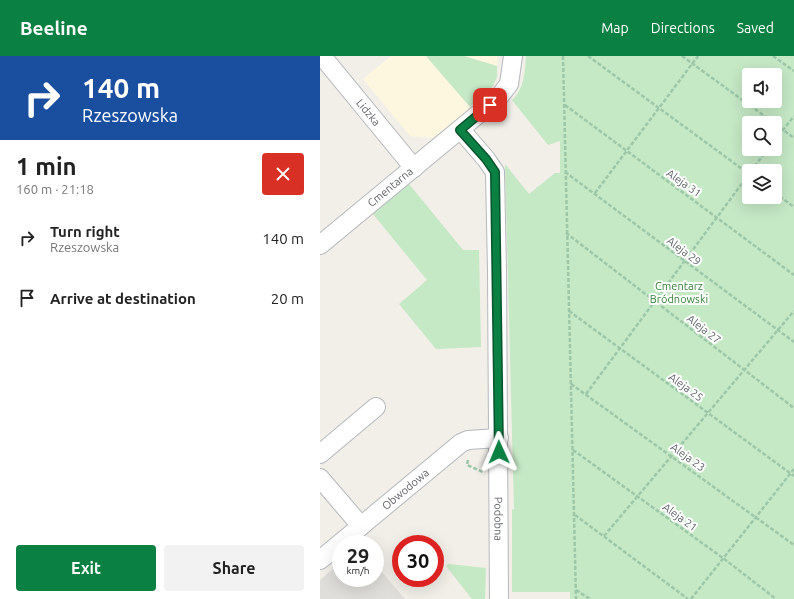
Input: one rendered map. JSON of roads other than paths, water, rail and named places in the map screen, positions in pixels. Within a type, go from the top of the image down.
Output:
[{"type":"street","name":"Lidzka","points":[[322,56],[414,168]]},
{"type":"street","name":"Cmentarna","points":[[320,246],[499,97],[509,84],[513,56]]},
{"type":"street","name":"Podobna","points":[[460,130],[486,159],[495,172],[499,438],[499,599]]},
{"type":"street","points":[[320,454],[376,408]]},
{"type":"street","name":"Obwodowa","points":[[320,560],[461,443],[468,440],[499,438]]},
{"type":"street","points":[[320,478],[361,526]]},
{"type":"park label","name":"Cmentarz Bródnowski","points":[[679,292]]}]
